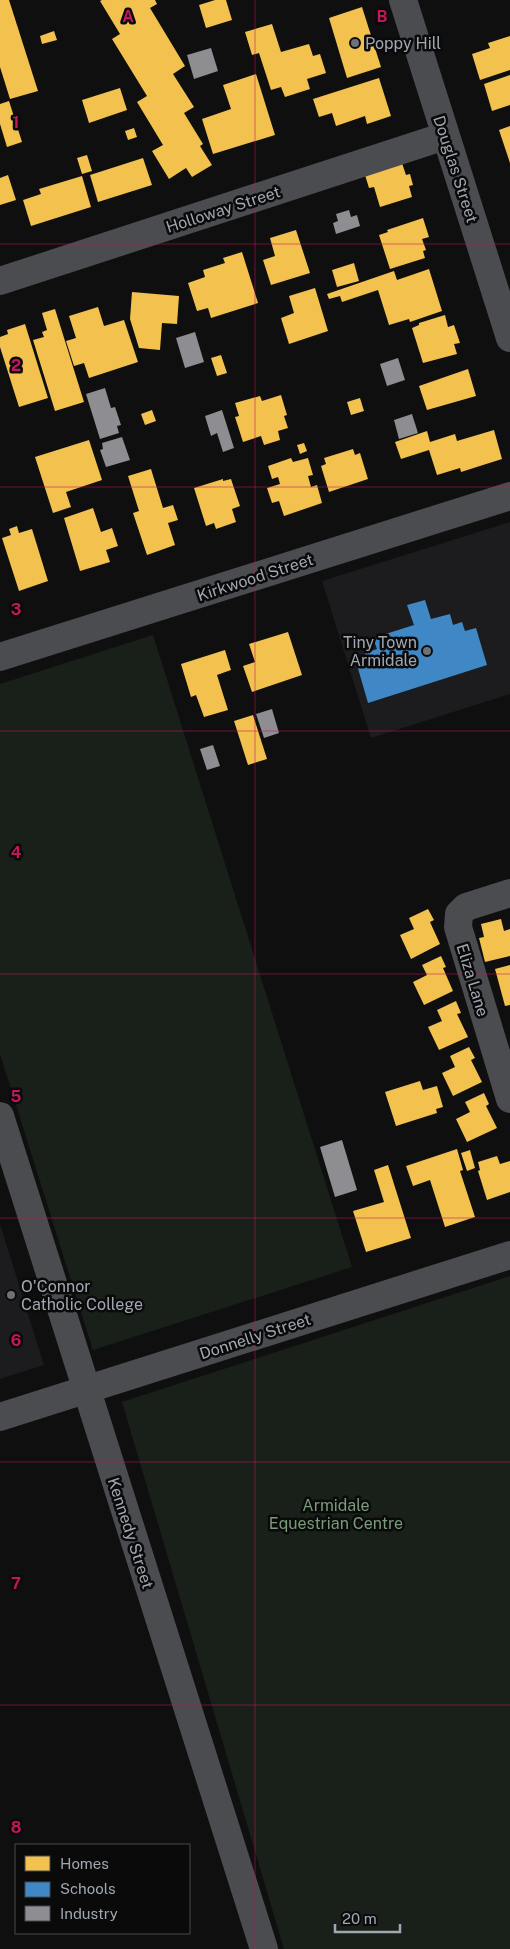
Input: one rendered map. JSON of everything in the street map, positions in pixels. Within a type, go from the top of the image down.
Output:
[{"type":"street","name":"Douglas Street","points":[[403,0],[510,338]]},
{"type":"street","name":"Holloway Street","points":[[0,281],[445,136]]},
{"type":"street","name":"Kirkwood Street","points":[[0,657],[510,496]]},
{"type":"street","name":"Eliza Lane","points":[[510,893],[466,906],[459,914],[458,927],[510,1099]]},
{"type":"street","name":"Kennedy Street","points":[[0,1116],[264,1949]]},
{"type":"street","name":"Donnelly Street","points":[[0,1417],[510,1255]]},
{"type":"shaded area","points":[[510,522],[510,694],[371,738],[322,581]]},
{"type":"shaded area","name":"O'Connor Catholic College","points":[[0,1224],[44,1365],[0,1379]]},
{"type":"green space","points":[[153,635],[352,1267],[93,1350],[0,1054],[0,684]]},
{"type":"green space","name":"Armidale Equestrian Centre","points":[[510,1276],[510,1949],[284,1949],[122,1402]]},
{"type":"building: Homes","points":[[0,0],[9,0],[38,91],[10,99],[0,67]]},
{"type":"building: Homes","points":[[155,0],[157,4],[150,8],[185,66],[173,74],[194,107],[184,113],[203,144],[200,146],[212,165],[192,177],[186,168],[169,179],[152,151],[163,145],[137,102],[147,96],[112,39],[120,34],[100,1]]},
{"type":"building: Homes","points":[[215,0],[226,0],[232,20],[206,28],[199,5]]},
{"type":"building: Homes","name":"Poppy Hill","points":[[362,7],[381,67],[347,78],[329,18]]},
{"type":"building: Homes","points":[[272,24],[281,52],[309,44],[313,56],[320,54],[326,73],[307,79],[310,89],[285,97],[281,87],[271,90],[259,53],[252,55],[245,32]]},
{"type":"building: Homes","points":[[54,31],[57,40],[42,44],[40,36]]},
{"type":"building: Homes","points":[[510,36],[510,70],[480,80],[472,54],[490,48],[488,43]]},
{"type":"building: Homes","points":[[256,74],[275,135],[213,154],[202,119],[231,109],[223,85]]},
{"type":"building: Homes","points":[[510,75],[510,105],[492,111],[484,84]]},
{"type":"building: Homes","points":[[379,78],[391,116],[367,124],[365,116],[336,126],[332,113],[319,117],[313,99]]},
{"type":"building: Homes","points":[[120,88],[127,110],[89,123],[82,100]]},
{"type":"building: Homes","points":[[9,101],[22,142],[7,147],[0,124],[0,104]]},
{"type":"building: Homes","points":[[510,126],[510,163],[499,130]]},
{"type":"building: Homes","points":[[134,128],[137,137],[128,140],[125,131]]},
{"type":"building: Homes","points":[[87,155],[92,171],[82,174],[77,158]]},
{"type":"building: Homes","points":[[143,158],[152,185],[98,202],[90,175]]},
{"type":"building: Homes","points":[[402,163],[406,175],[410,174],[413,185],[409,186],[412,197],[380,207],[374,187],[369,188],[365,175]]},
{"type":"building: Homes","points":[[8,175],[16,200],[0,205],[0,178]]},
{"type":"building: Homes","points":[[82,176],[91,207],[31,226],[23,200],[41,194],[39,189]]},
{"type":"building: Homes","points":[[423,218],[429,237],[422,239],[426,250],[423,251],[425,258],[390,269],[379,235],[388,232],[387,230]]},
{"type":"building: Homes","points":[[296,230],[310,273],[271,285],[263,260],[275,256],[270,238]]},
{"type":"building: Homes","points":[[242,252],[258,303],[211,318],[208,308],[197,311],[188,283],[205,277],[203,270],[225,263],[223,258]]},
{"type":"building: Homes","points":[[354,263],[359,281],[337,287],[332,270]]},
{"type":"building: Homes","points":[[429,269],[442,311],[410,322],[409,319],[389,325],[378,290],[342,302],[340,296],[329,299],[327,294],[394,271],[397,280]]},
{"type":"building: Homes","points":[[315,288],[328,331],[289,344],[281,318],[294,313],[289,296]]},
{"type":"building: Homes","points":[[132,292],[179,296],[177,324],[162,323],[160,350],[139,348],[130,319]]},
{"type":"building: Homes","points":[[98,307],[104,326],[124,320],[138,362],[89,378],[84,363],[74,366],[66,341],[76,338],[69,316]]},
{"type":"building: Homes","points":[[55,309],[84,402],[55,411],[33,340],[44,337],[42,332],[47,330],[42,313]]},
{"type":"building: Homes","points":[[445,315],[448,327],[454,325],[460,343],[454,344],[457,354],[423,363],[412,328],[419,325],[419,323]]},
{"type":"building: Homes","points":[[25,324],[48,398],[19,407],[0,347],[0,337],[8,334],[7,330]]},
{"type":"building: Homes","points":[[221,355],[227,373],[217,376],[211,358]]},
{"type":"building: Homes","points":[[468,369],[476,396],[427,410],[419,386]]},
{"type":"building: Homes","points":[[281,395],[287,415],[284,416],[288,428],[278,431],[280,440],[264,445],[261,436],[243,442],[235,417],[239,416],[235,403],[260,396],[262,401]]},
{"type":"building: Homes","points":[[360,398],[364,411],[351,415],[347,402]]},
{"type":"building: Homes","points":[[152,410],[156,421],[145,425],[141,414]]},
{"type":"building: Homes","points":[[494,430],[502,459],[461,472],[460,468],[437,475],[429,450],[401,459],[395,442],[427,431],[430,442],[455,434],[457,441]]},
{"type":"building: Homes","points":[[89,440],[102,480],[66,492],[71,507],[53,513],[35,457]]},
{"type":"building: Homes","points":[[304,443],[307,451],[300,454],[297,445]]},
{"type":"building: Homes","points":[[353,449],[355,455],[360,453],[368,479],[329,492],[321,466],[326,464],[324,458]]},
{"type":"building: Homes","points":[[291,458],[293,462],[308,458],[313,475],[308,476],[311,487],[317,485],[322,503],[284,516],[279,501],[272,503],[267,488],[280,484],[278,477],[272,479],[268,466]]},
{"type":"building: Homes","points":[[151,469],[163,508],[173,505],[178,520],[168,523],[175,545],[147,555],[133,513],[139,511],[128,476]]},
{"type":"building: Homes","points":[[223,479],[223,481],[231,479],[240,506],[232,509],[236,522],[216,529],[214,523],[206,526],[194,488]]},
{"type":"building: Homes","points":[[93,508],[101,532],[112,528],[118,546],[106,550],[110,562],[80,571],[64,518]]},
{"type":"building: Homes","points":[[17,526],[19,533],[32,529],[48,581],[19,591],[2,538],[11,535],[9,529]]},
{"type":"building: Homes","points":[[288,632],[302,675],[252,692],[243,666],[255,662],[249,644]]},
{"type":"building: Homes","points":[[225,650],[231,670],[217,675],[228,710],[204,717],[196,695],[191,697],[181,664]]},
{"type":"building: Homes","points":[[253,715],[267,759],[248,765],[234,721]]},
{"type":"building: Homes","points":[[428,909],[434,920],[430,922],[440,944],[411,959],[400,935],[414,929],[409,918]]},
{"type":"building: Homes","points":[[501,919],[504,931],[510,929],[510,956],[485,962],[479,938],[484,937],[481,924]]},
{"type":"building: Homes","points":[[441,956],[446,967],[443,968],[453,991],[424,1005],[413,982],[427,975],[422,965]]},
{"type":"building: Homes","points":[[510,965],[510,1005],[505,1006],[495,969]]},
{"type":"building: Homes","points":[[456,1001],[461,1013],[457,1014],[468,1037],[439,1050],[428,1027],[442,1021],[437,1010]]},
{"type":"building: Homes","points":[[469,1047],[475,1058],[471,1060],[482,1082],[453,1096],[442,1073],[455,1067],[450,1056]]},
{"type":"building: Homes","points":[[420,1081],[423,1090],[437,1086],[443,1107],[436,1109],[437,1113],[396,1126],[385,1092]]},
{"type":"building: Homes","points":[[484,1093],[489,1104],[486,1106],[497,1128],[467,1142],[456,1119],[470,1112],[465,1102]]},
{"type":"building: Homes","points":[[457,1149],[463,1170],[460,1171],[475,1217],[445,1227],[430,1180],[413,1186],[406,1166]]},
{"type":"building: Homes","points":[[470,1150],[475,1168],[467,1171],[461,1153]]},
{"type":"building: Homes","points":[[497,1156],[500,1164],[510,1161],[510,1192],[487,1200],[478,1171],[480,1170],[478,1162]]},
{"type":"building: Homes","points":[[388,1165],[411,1238],[366,1252],[353,1211],[384,1202],[374,1170]]},
{"type":"building: Schools","name":"Tiny Town Armidale","points":[[425,600],[431,619],[450,614],[453,625],[462,622],[465,631],[476,628],[487,665],[368,703],[357,665],[368,661],[365,653],[377,649],[373,638],[414,625],[407,605]]},
{"type":"building: Industry","points":[[211,48],[218,71],[194,79],[187,55]]},
{"type":"building: Industry","points":[[349,210],[351,217],[357,215],[360,226],[336,234],[333,223],[338,221],[336,214]]},
{"type":"building: Industry","points":[[195,332],[204,362],[185,368],[176,338]]},
{"type":"building: Industry","points":[[398,358],[405,380],[387,386],[380,364]]},
{"type":"building: Industry","points":[[105,388],[111,408],[115,407],[121,425],[117,426],[119,433],[100,439],[86,394]]},
{"type":"building: Industry","points":[[222,410],[234,448],[223,452],[217,433],[211,436],[205,416]]},
{"type":"building: Industry","points":[[412,414],[418,433],[399,439],[394,420]]},
{"type":"building: Industry","points":[[122,437],[130,460],[106,467],[100,450],[103,449],[102,443]]},
{"type":"building: Industry","points":[[272,709],[279,733],[264,738],[256,714]]},
{"type":"building: Industry","points":[[213,745],[220,766],[207,770],[200,749]]},
{"type":"building: Industry","points":[[342,1140],[357,1190],[335,1197],[320,1147]]},
{"type":"place","name":"Poppy Hill","points":[[355,43]]},
{"type":"place","name":"Tiny Town Armidale","points":[[427,651]]},
{"type":"place","name":"O'Connor Catholic College","points":[[11,1295]]}]
